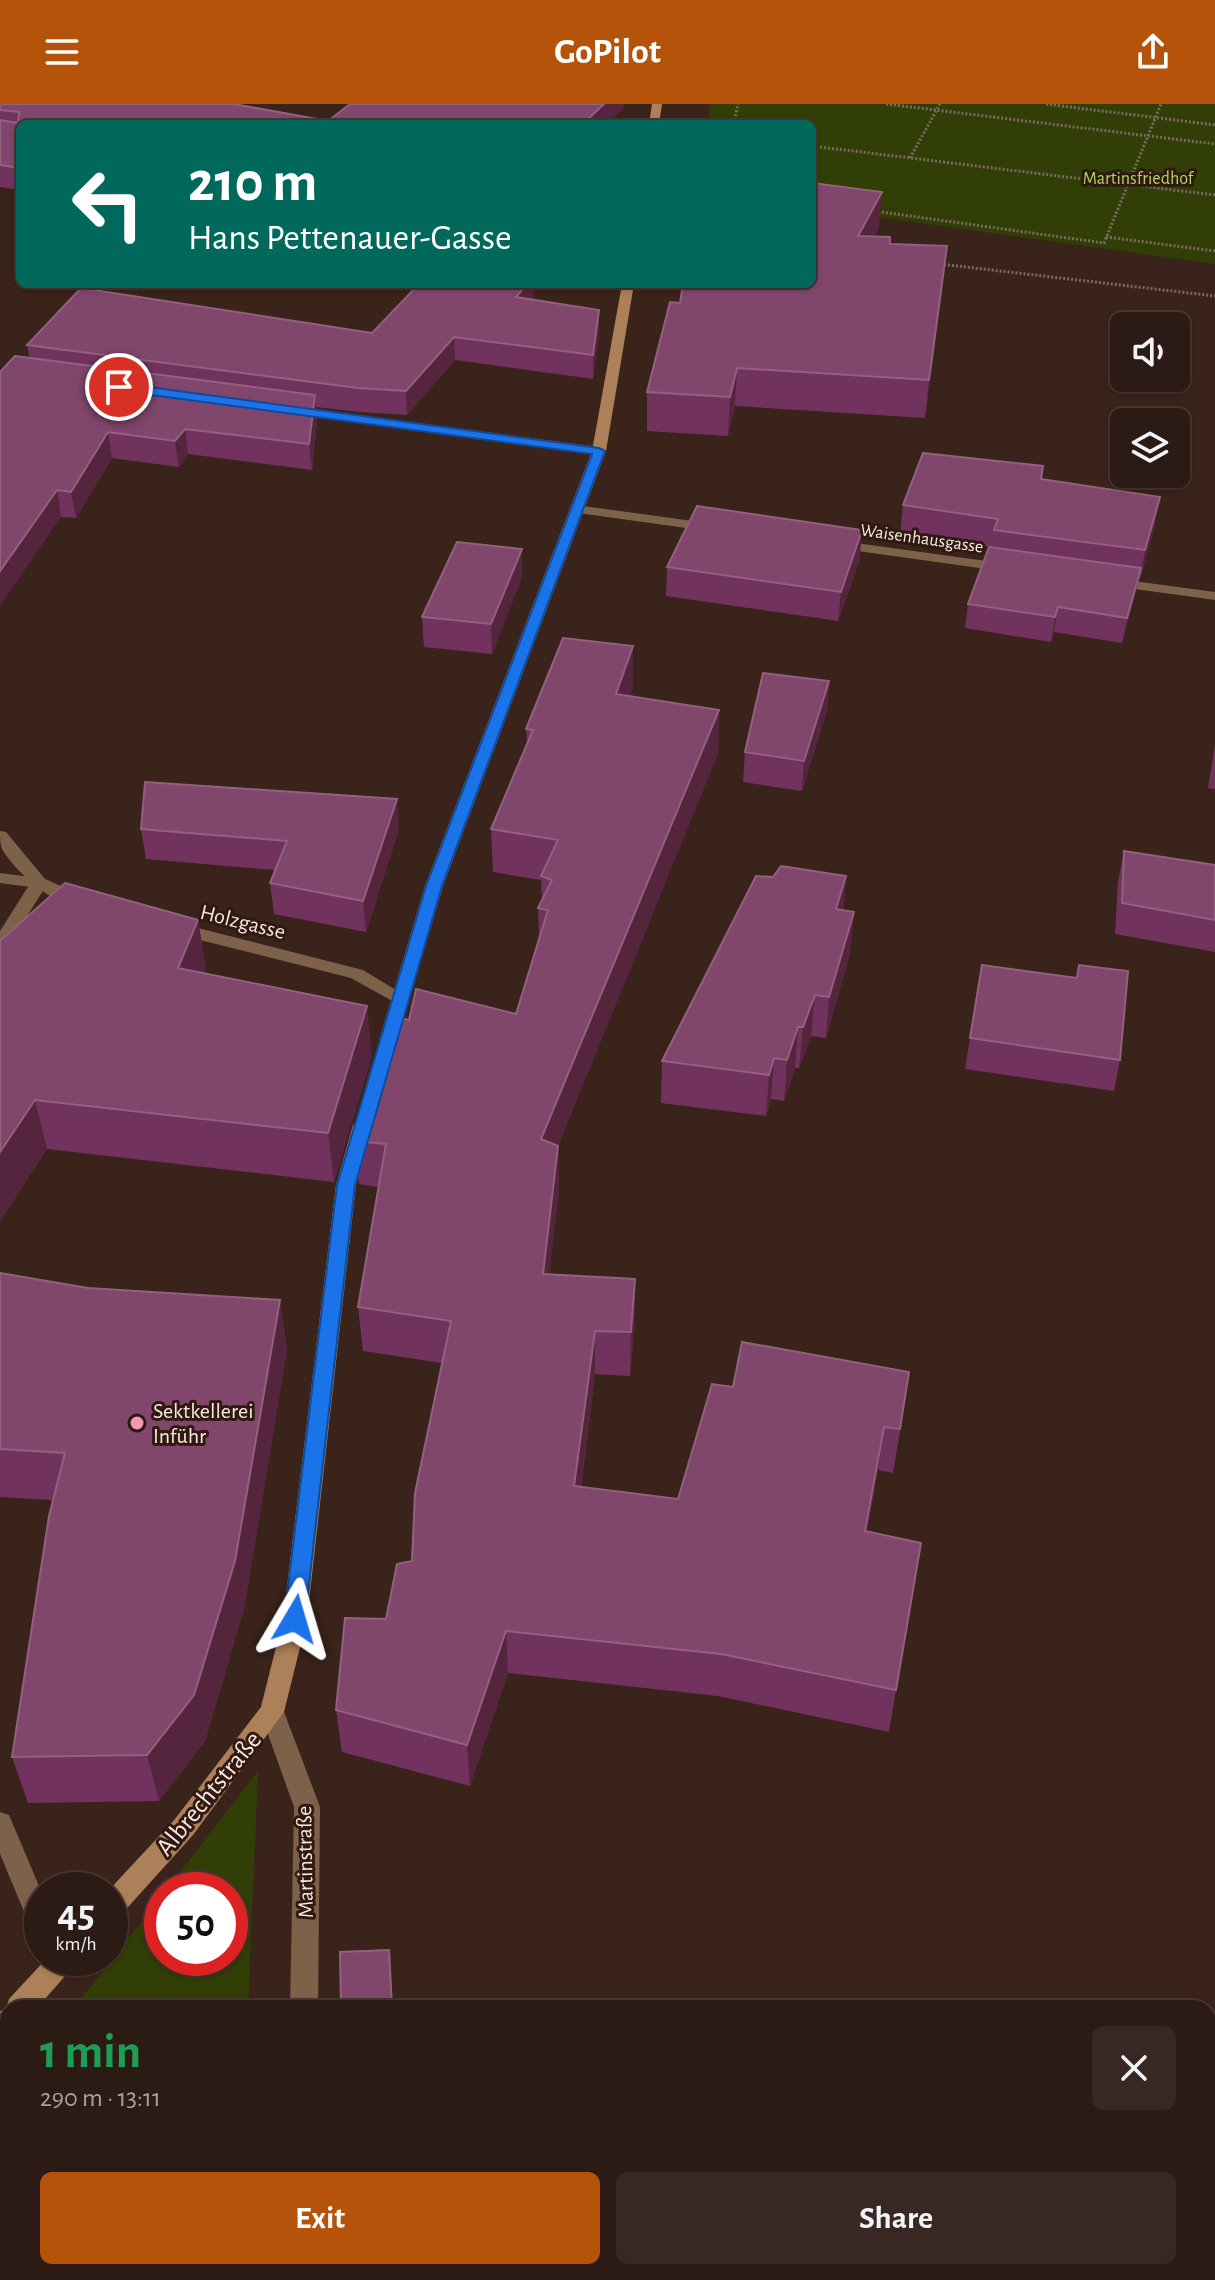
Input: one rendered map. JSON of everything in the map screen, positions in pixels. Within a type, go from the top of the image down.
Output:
[{"type":"main road","points":[[383,1055],[434,886],[599,451],[627,288]]},
{"type":"main road","points":[[272,1712],[295,1619],[346,1185],[371,1098]]},
{"type":"main road","name":"Albrechtstraße","points":[[128,1888],[184,1827],[272,1712]]},
{"type":"main road","points":[[26,2000],[46,1976]]},
{"type":"street","points":[[275,408],[599,451]]},
{"type":"street","points":[[576,509],[726,529]]},
{"type":"street","name":"Waisenhausgasse","points":[[821,542],[1026,570]]},
{"type":"street","points":[[1089,579],[1215,596]]},
{"type":"street","points":[[0,836],[39,883]]},
{"type":"street","points":[[0,878],[39,883],[102,910]]},
{"type":"street","points":[[0,945],[39,883]]},
{"type":"street","name":"Holzgasse","points":[[163,926],[357,974],[400,998]]},
{"type":"street","name":"Martinstraße","points":[[272,1712],[307,1807],[304,2000]]},
{"type":"street","points":[[0,1823],[24,1881]]},
{"type":"path","points":[[886,104],[1215,144]]},
{"type":"path","points":[[910,158],[940,104]]},
{"type":"path","points":[[1046,104],[1215,125]]},
{"type":"path","points":[[874,210],[1104,243],[1161,104]]},
{"type":"path","points":[[816,146],[1215,195]]},
{"type":"path","points":[[1106,237],[1215,251]]},
{"type":"path","points":[[936,263],[1215,296]]},
{"type":"green space","name":"Martinsfriedhof","points":[[710,104],[1215,104],[1215,264],[816,209],[816,120],[708,120]]},
{"type":"green space","points":[[258,1771],[248,2000],[80,2000],[99,1976],[128,1976],[128,1939],[144,1918],[144,1976],[248,1976],[248,1872],[180,1872]]},
{"type":"building","points":[[0,104],[234,104],[322,120],[18,120],[19,112],[0,110]]},
{"type":"building","points":[[350,104],[604,104],[587,120],[329,120]]},
{"type":"building","points":[[0,120],[16,123],[16,167],[0,165]]},
{"type":"building","points":[[816,184],[882,192],[858,236],[890,237],[890,244],[947,246],[929,380],[737,368],[730,397],[647,392],[670,302],[680,303],[682,288],[816,288]]},
{"type":"building","points":[[81,288],[372,333],[415,288],[524,288],[516,297],[599,310],[593,355],[454,337],[406,391],[358,388],[27,345]]},
{"type":"building","points":[[15,356],[315,395],[309,444],[185,429],[175,441],[108,432],[71,492],[57,490],[0,571],[0,372]]},
{"type":"building","points":[[923,453],[1043,466],[1041,479],[1160,497],[1145,550],[994,530],[998,519],[903,505]]},
{"type":"building","points":[[697,506],[862,530],[841,592],[667,567]]},
{"type":"building","points":[[457,542],[522,549],[491,624],[422,617]]},
{"type":"building","points":[[989,547],[1141,568],[1127,618],[1058,607],[1055,617],[968,604]]},
{"type":"building","points":[[563,638],[633,646],[616,694],[719,710],[541,1139],[558,1146],[543,1274],[635,1279],[631,1332],[595,1331],[574,1486],[678,1499],[712,1384],[733,1387],[742,1342],[909,1372],[900,1429],[884,1427],[865,1531],[921,1543],[896,1690],[721,1654],[506,1631],[467,1745],[336,1710],[345,1618],[386,1619],[397,1564],[412,1561],[415,1493],[451,1321],[358,1307],[386,1144],[355,1141],[392,1016],[409,1020],[416,989],[516,1014],[548,910],[538,908],[552,880],[541,876],[558,840],[491,829],[533,730],[526,729]]},
{"type":"building","points":[[763,673],[829,681],[804,761],[745,752]]},
{"type":"building","points":[[145,782],[397,799],[363,901],[270,883],[287,841],[141,829]]},
{"type":"building","points":[[1124,851],[1215,865],[1215,920],[1122,903]]},
{"type":"building","points":[[781,866],[846,876],[836,909],[854,912],[829,997],[815,995],[803,1027],[798,1027],[787,1060],[774,1058],[769,1075],[662,1061],[756,876],[773,877]]},
{"type":"building","points":[[65,883],[198,920],[178,968],[367,1006],[328,1133],[35,1100],[0,1152],[0,941]]},
{"type":"building","points":[[982,965],[1077,978],[1079,965],[1128,971],[1120,1060],[970,1038]]},
{"type":"building","name":"Sektkellerei Inführ","points":[[0,1273],[88,1288],[280,1300],[235,1561],[194,1695],[147,1755],[12,1757],[49,1516],[65,1453],[0,1449]]},
{"type":"building","points":[[389,1950],[392,2000],[341,2000],[340,1952]]},
{"type":"place","name":"Sektkellerei Inführ","points":[[137,1423]]},
{"type":"route","points":[[119,387],[599,451],[434,886],[346,1185],[295,1619]]}]
